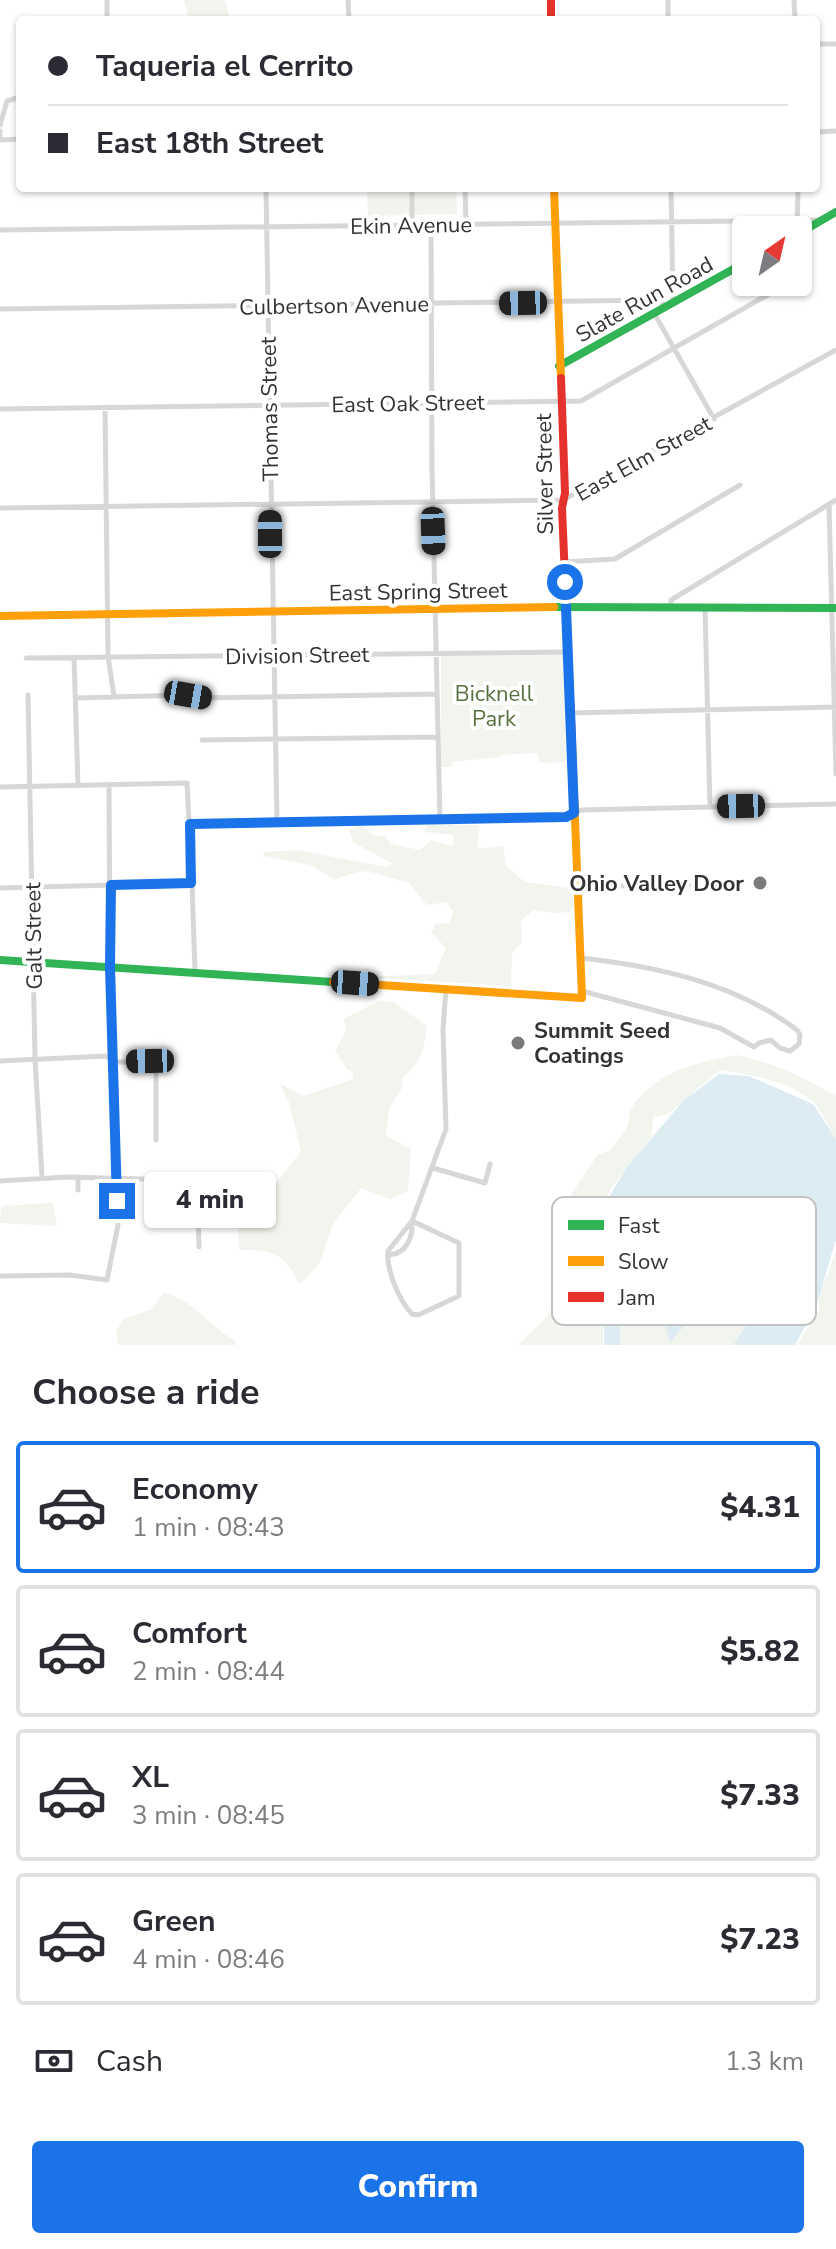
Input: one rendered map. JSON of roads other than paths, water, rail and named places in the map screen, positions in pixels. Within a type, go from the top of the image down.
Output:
[{"type":"main road","name":"Silver Street","points":[[554,192],[564,562],[582,995]]},
{"type":"main road","points":[[812,225],[836,212]]},
{"type":"main road","name":"Slate Run Road","points":[[559,366],[732,270]]},
{"type":"main road","name":"East Spring Street","points":[[0,616],[566,607],[834,608]]},
{"type":"main road","points":[[0,960],[582,995]]},
{"type":"street","points":[[0,140],[4,105],[16,97]]},
{"type":"street","name":"Thomas Street","points":[[266,192],[277,823]]},
{"type":"street","points":[[412,192],[412,225]]},
{"type":"street","points":[[465,192],[466,224]]},
{"type":"street","points":[[670,304],[671,192]]},
{"type":"street","points":[[797,216],[798,192]]},
{"type":"street","name":"Ekin Avenue","points":[[812,220],[821,220]]},
{"type":"street","name":"Ekin Avenue","points":[[0,230],[732,221]]},
{"type":"street","points":[[431,225],[431,403],[440,820]]},
{"type":"street","name":"East Oak Street","points":[[0,409],[581,401],[766,296]]},
{"type":"street","name":"Culbertson Avenue","points":[[0,309],[656,300],[670,304]]},
{"type":"street","points":[[654,313],[714,419]]},
{"type":"street","name":"East Elm Street","points":[[0,508],[563,500],[836,350]]},
{"type":"street","points":[[105,407],[108,656],[114,697]]},
{"type":"street","points":[[564,562],[615,559],[740,485]]},
{"type":"street","points":[[671,608],[671,600],[836,500]]},
{"type":"street","points":[[829,504],[836,774]]},
{"type":"street","points":[[705,608],[710,807]]},
{"type":"street","name":"Division Street","points":[[26,658],[568,652]]},
{"type":"street","points":[[74,657],[78,785]]},
{"type":"street","points":[[76,698],[437,694]]},
{"type":"street","name":"Galt Street","points":[[28,695],[35,1059],[42,1177]]},
{"type":"street","points":[[570,713],[835,707]]},
{"type":"street","points":[[202,740],[438,737]]},
{"type":"street","points":[[0,787],[187,783],[195,973]]},
{"type":"street","points":[[0,1276],[70,1275],[107,1280],[118,1225],[110,967],[109,785]]},
{"type":"street","points":[[190,824],[566,817],[581,810],[836,804]]},
{"type":"street","points":[[0,888],[191,883]]},
{"type":"street","points":[[578,887],[745,883]]},
{"type":"street","points":[[580,958],[659,970],[737,994],[797,1030],[799,1044],[790,1051],[780,1048],[771,1040],[754,1047],[720,1028],[582,995]]},
{"type":"street","points":[[412,1221],[459,1243],[459,1296],[418,1315],[412,1314],[387,1262],[388,1251],[412,1221],[446,1129],[443,1029],[446,989]]},
{"type":"street","points":[[0,1061],[106,1056],[113,1060],[150,1061],[155,1064],[156,1140]]},
{"type":"street","points":[[433,1168],[485,1183],[490,1164]]},
{"type":"street","points":[[0,1181],[42,1177],[142,1179],[197,1175],[199,1247]]},
{"type":"street","points":[[78,1177],[78,1190]]},
{"type":"street","points":[[388,1251],[394,1256],[405,1247],[411,1236],[412,1221]]},
{"type":"place","name":"Ohio Valley Door","points":[[760,883]]},
{"type":"place","name":"Summit Seed Coatings","points":[[518,1043]]},
{"type":"park label","name":"Bicknell Park","points":[[494,706]]}]
